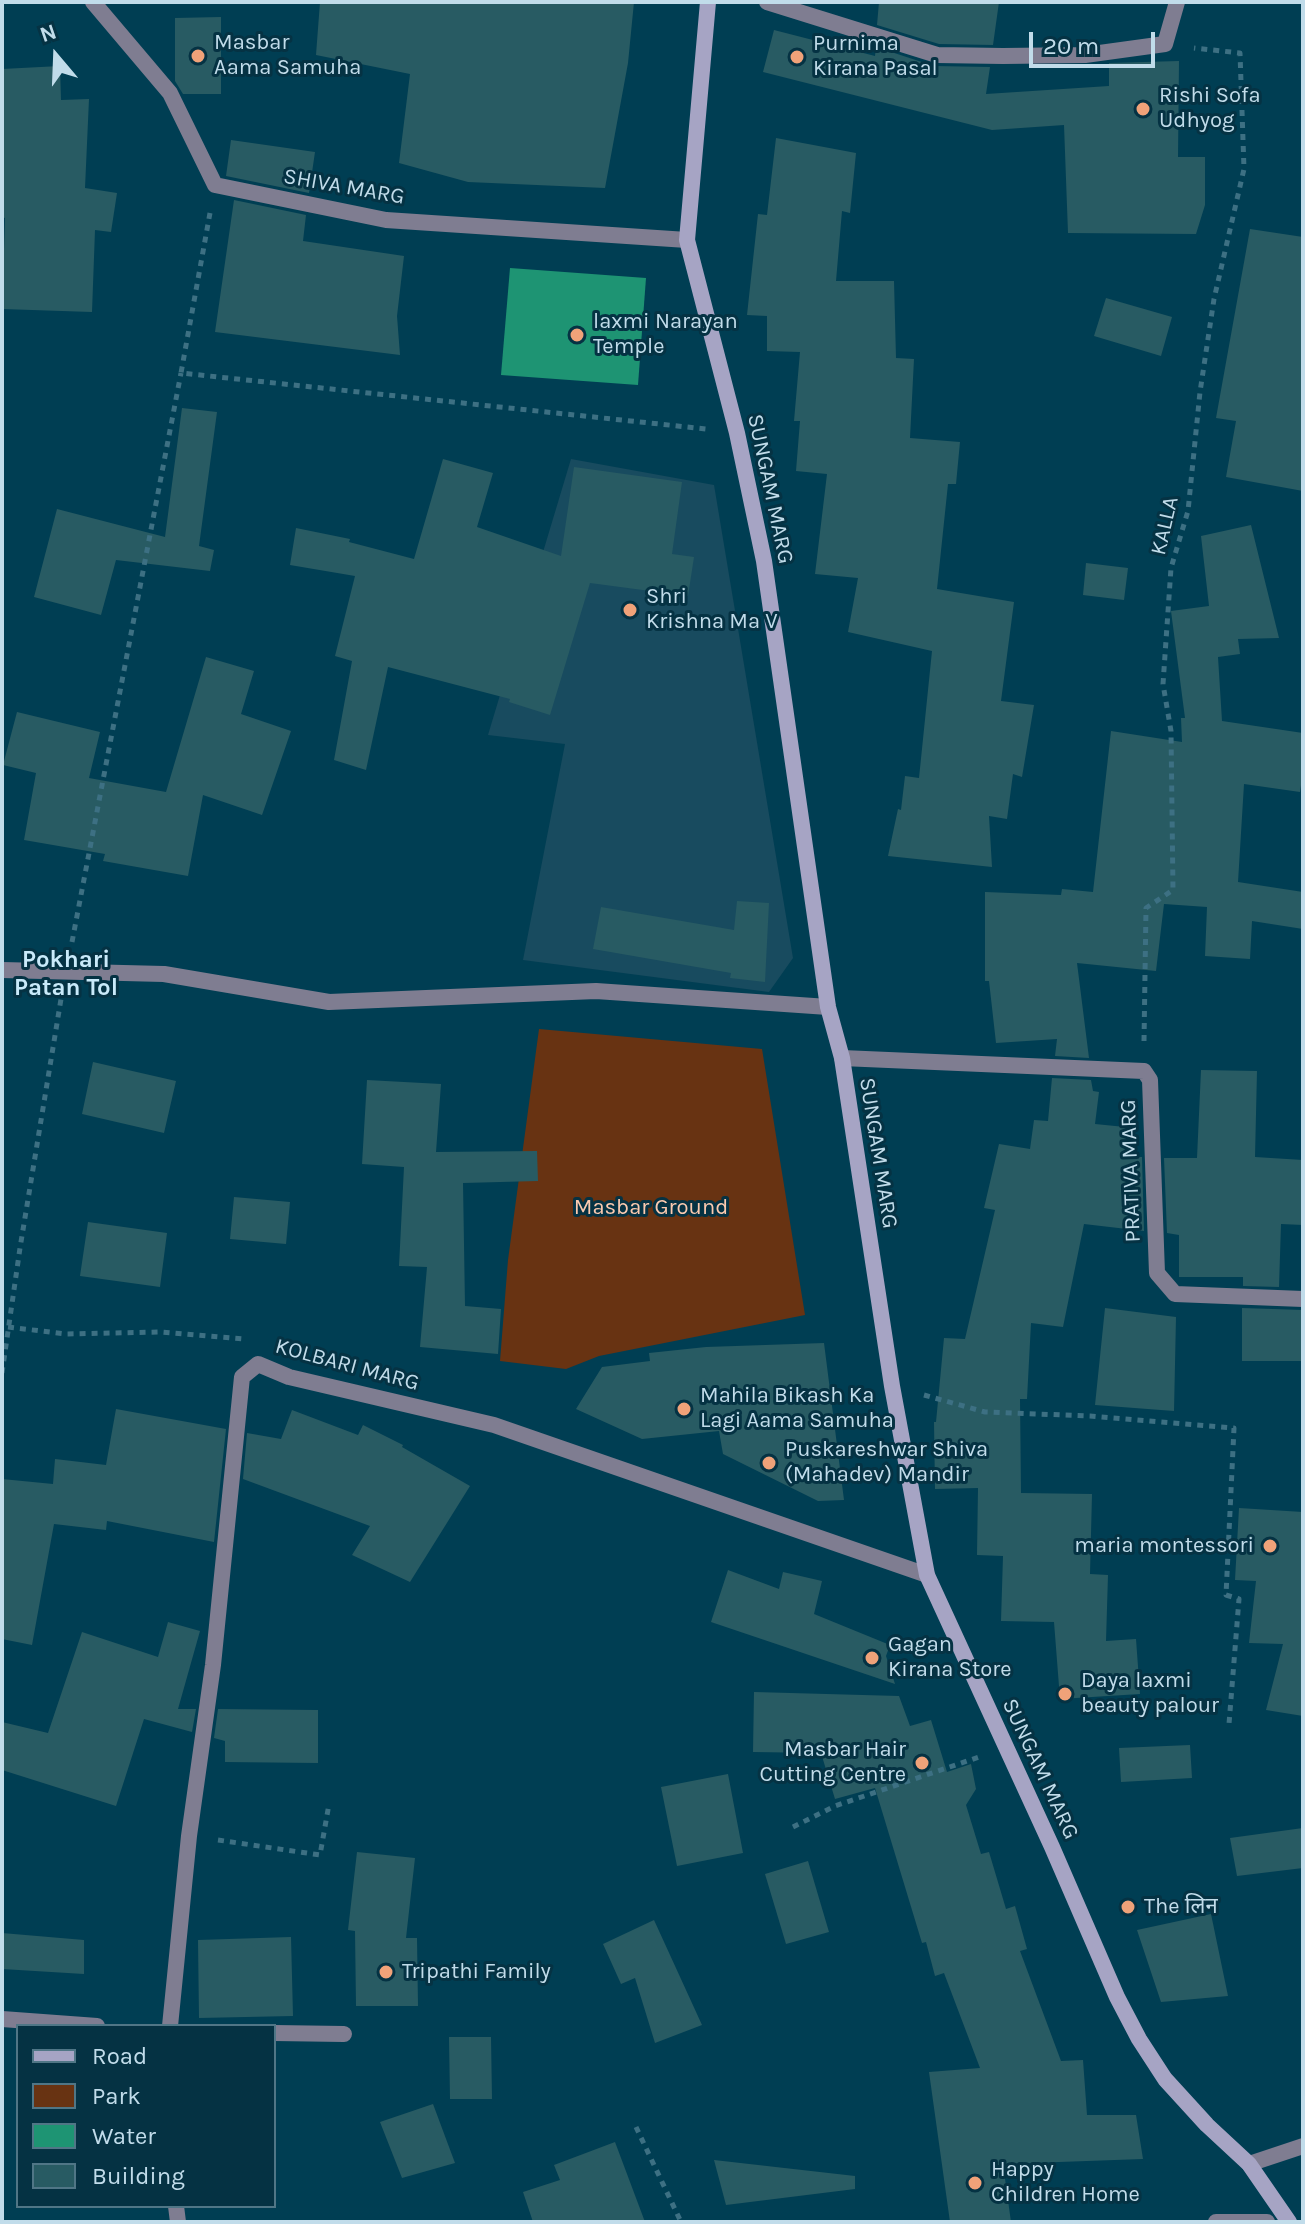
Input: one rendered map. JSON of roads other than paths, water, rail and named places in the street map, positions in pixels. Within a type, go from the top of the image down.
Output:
[{"type":"main road","name":"SUNGAM MARG","points":[[708,2],[687,240],[737,433],[764,561],[828,1007],[842,1058],[892,1386],[927,1575],[1117,1997],[1139,2039],[1165,2079],[1207,2125],[1249,2164],[1289,2222]]},
{"type":"street","name":"SHIVA MARG","points":[[93,2],[170,93],[215,185],[386,220],[687,240]]},
{"type":"street","points":[[767,2],[937,55],[1085,55],[1165,44],[1177,2]]},
{"type":"street","points":[[2,970],[66,974],[164,974],[329,1002],[596,991],[828,1007]]},
{"type":"street","name":"PRATIVA MARG","points":[[842,1058],[1144,1071],[1150,1080],[1157,1273],[1175,1294],[1303,1299]]},
{"type":"street","name":"KOLBARI MARG","points":[[170,2024],[189,1836],[213,1665],[242,1377],[258,1364],[289,1377],[494,1425],[927,1575]]},
{"type":"street","points":[[2,2019],[70,2024]]},
{"type":"street","points":[[276,2033],[344,2034]]},
{"type":"street","points":[[1249,2164],[1303,2146]]},
{"type":"street","points":[[1220,2222],[1267,2222]]},
{"type":"water","points":[[510,268],[646,278],[638,385],[501,375]]},
{"type":"place","name":"Masbar Aama Samuha","points":[[198,56]]},
{"type":"place","name":"Purnima Kirana Pasal","points":[[797,57]]},
{"type":"place","name":"Rishi Sofa Udhyog","points":[[1143,109]]},
{"type":"place","name":"laxmi Narayan Temple","points":[[577,335]]},
{"type":"place","name":"Shri Krishna Ma V","points":[[630,610]]},
{"type":"place","name":"Mahila Bikash Ka Lagi Aama Samuha","points":[[684,1409]]},
{"type":"place","name":"Puskareshwar Shiva (Mahadev) Mandir","points":[[769,1463]]},
{"type":"place","name":"maria montessori","points":[[1270,1546]]},
{"type":"place","name":"Gagan Kirana Store","points":[[872,1658]]},
{"type":"place","name":"Daya laxmi beauty palour","points":[[1065,1694]]},
{"type":"place","name":"Masbar Hair Cutting Centre","points":[[922,1763]]},
{"type":"place","name":"The लिन","points":[[1128,1907]]},
{"type":"place","name":"Tripathi Family","points":[[386,1972]]},
{"type":"place","name":"Happy Children Home","points":[[975,2183]]},
{"type":"district","name":"Pokhari Patan Tol","points":[[66,974]]},
{"type":"park label","name":"Masbar Ground","points":[[651,1208]]}]
